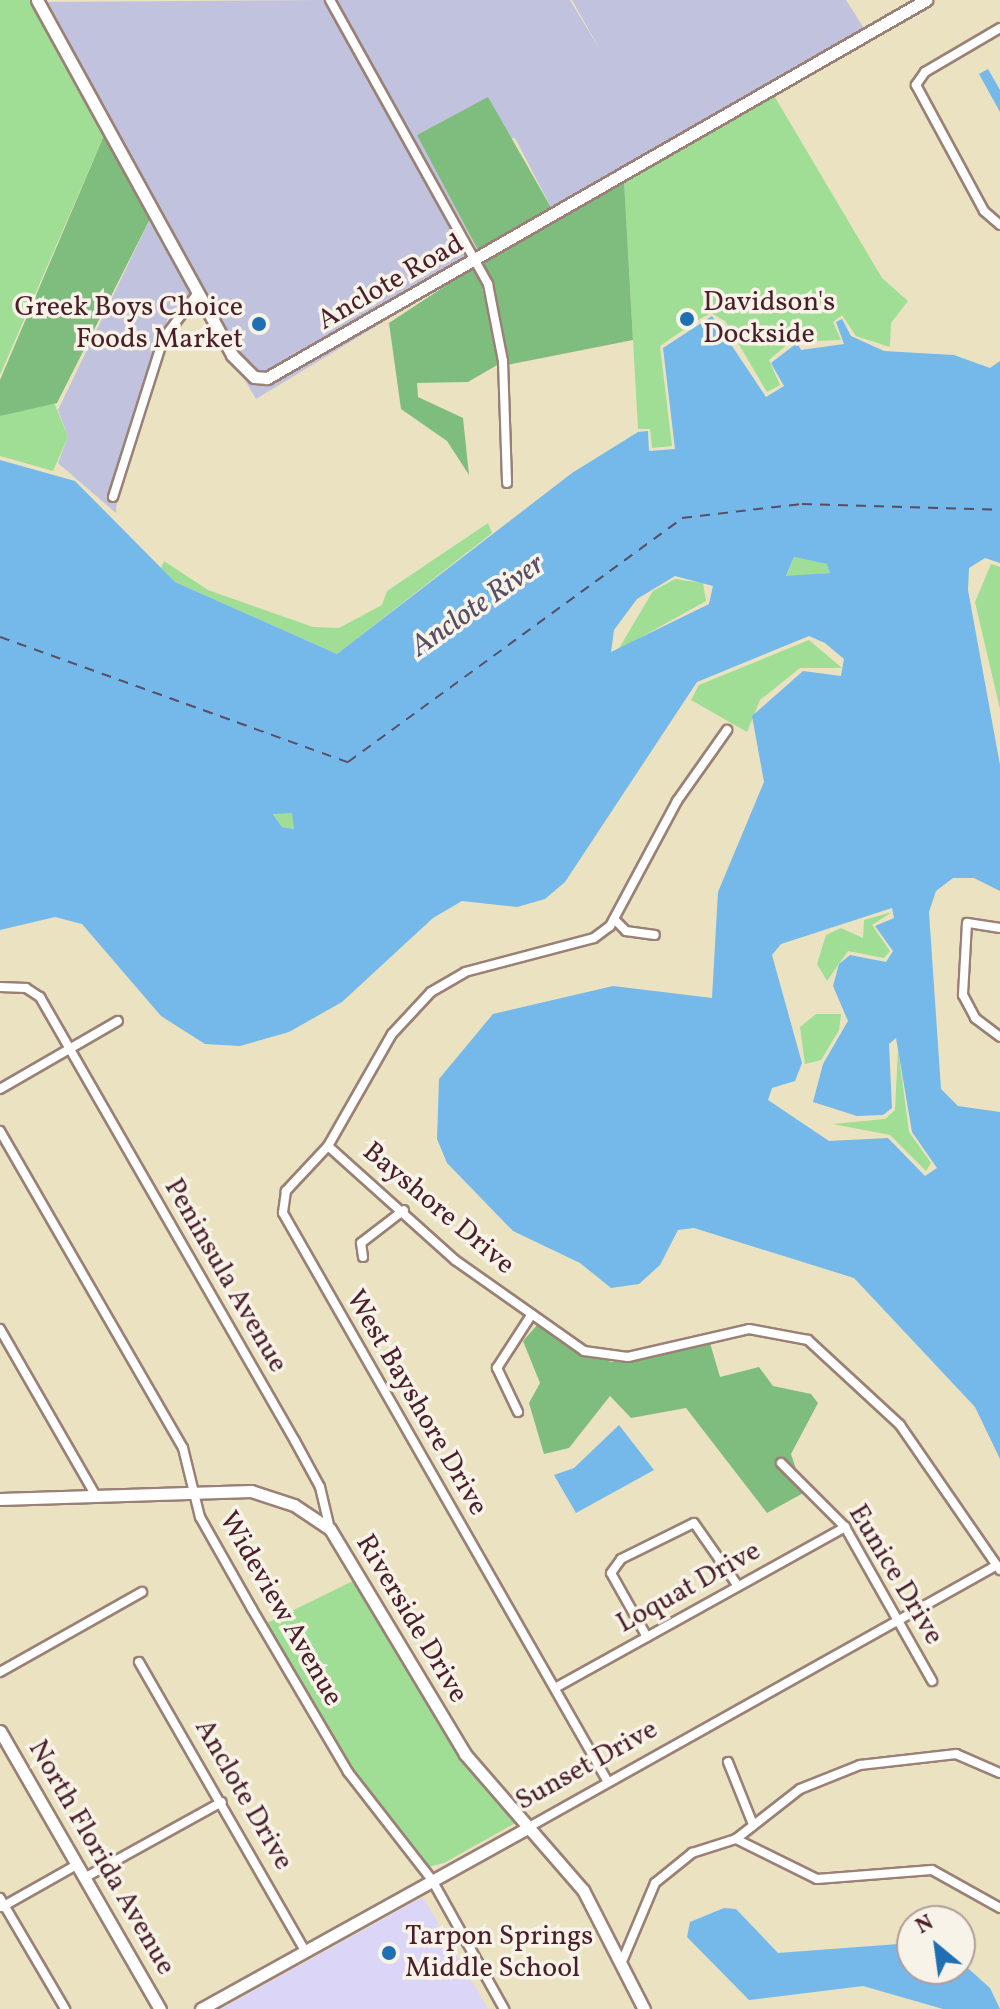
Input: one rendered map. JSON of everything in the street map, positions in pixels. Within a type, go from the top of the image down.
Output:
[{"type":"street","name":"Anclote Road","points":[[37,0],[197,294],[242,367],[267,378],[926,0]]},
{"type":"street","points":[[330,0],[479,259],[503,361],[507,483]]},
{"type":"street","points":[[1000,28],[925,72],[916,85],[984,211],[1000,225]]},
{"type":"street","points":[[113,497],[163,339],[197,294]]},
{"type":"street","name":"Bayshore Drive","points":[[727,730],[677,801],[614,919],[594,938],[465,972],[431,992],[392,1034],[328,1146],[404,1210],[455,1260],[584,1351],[612,1358],[749,1329],[808,1340],[900,1425],[999,1568]]},
{"type":"street","points":[[614,919],[626,931],[655,935]]},
{"type":"street","points":[[1000,928],[967,923],[963,995],[975,1018],[1000,1037]]},
{"type":"street","name":"Peninsula Avenue","points":[[0,987],[26,988],[40,997],[295,1441],[320,1487],[330,1529]]},
{"type":"street","points":[[0,1089],[118,1021]]},
{"type":"street","name":"Wideview Avenue","points":[[0,1131],[183,1448],[200,1517],[348,1772],[432,1880],[504,2009]]},
{"type":"street","name":"West Bayshore Drive","points":[[328,1146],[286,1191],[283,1213],[608,1782]]},
{"type":"street","points":[[363,1257],[361,1243],[404,1210]]},
{"type":"street","points":[[518,1412],[497,1368],[532,1314]]},
{"type":"street","points":[[0,1329],[95,1494]]},
{"type":"street","name":"Eunice Drive","points":[[781,1463],[845,1527],[932,1681]]},
{"type":"street","name":"Riverside Drive","points":[[0,1499],[195,1490],[277,1497],[330,1529],[465,1754],[583,1890],[644,2009]]},
{"type":"street","points":[[647,1637],[611,1573],[621,1559],[694,1523],[738,1586]]},
{"type":"street","name":"Loquat Drive","points":[[555,1688],[845,1527]]},
{"type":"street","name":"Sunset Drive","points":[[201,2009],[898,1619],[999,1568]]},
{"type":"street","points":[[0,1672],[142,1592]]},
{"type":"street","name":"Anclote Drive","points":[[139,1662],[306,1952]]},
{"type":"street","name":"North Florida Avenue","points":[[0,1731],[160,2009]]},
{"type":"street","points":[[620,1965],[655,1883],[692,1853],[736,1839],[752,1822],[800,1789],[850,1768],[919,1755],[980,1758],[1000,1773]]},
{"type":"street","points":[[728,1762],[752,1822]]},
{"type":"street","points":[[86,1877],[222,1802]]},
{"type":"street","points":[[736,1839],[817,1879],[897,1868],[939,1872],[999,1903]]},
{"type":"street","points":[[65,2009],[2,1904],[78,1864]]},
{"type":"shaded area","points":[[325,0],[473,258],[266,374],[255,373],[235,353],[43,2]]},
{"type":"shaded area","points":[[334,0],[570,0],[602,53],[572,0],[846,0],[865,30],[553,211],[515,138],[417,134],[480,254]]},
{"type":"shaded area","points":[[151,217],[192,293],[167,320],[149,400],[119,472],[116,513],[58,463],[68,437],[58,410]]},
{"type":"shaded area","points":[[459,276],[256,399],[238,368],[268,382],[286,376]]},
{"type":"shaded area","name":"Tarpon Springs Middle School","points":[[423,1897],[488,2009],[221,2009]]},
{"type":"green space","points":[[0,0],[33,0],[105,133],[0,375]]},
{"type":"green space","points":[[773,94],[882,278],[908,301],[891,323],[890,347],[856,336],[842,315],[833,322],[841,340],[790,342],[769,360],[780,385],[767,392],[725,321],[711,313],[698,320],[660,346],[672,446],[652,448],[650,429],[638,429],[624,180]]},
{"type":"green space","points":[[488,97],[553,211],[480,254],[417,135]]},
{"type":"green space","points":[[105,133],[151,217],[57,403],[0,416],[0,380]]},
{"type":"green space","points":[[624,180],[633,340],[507,365],[484,262]]},
{"type":"green space","points":[[477,265],[499,364],[468,382],[417,383],[418,397],[463,418],[469,475],[447,441],[401,409],[389,323]]},
{"type":"green space","points":[[53,400],[68,437],[53,471],[0,456],[0,416]]},
{"type":"green space","points":[[488,523],[492,533],[337,654],[175,582],[161,568],[164,561],[208,590],[313,627],[339,628],[382,605],[387,591]]},
{"type":"green space","points":[[794,557],[828,564],[830,573],[786,577]]},
{"type":"green space","points":[[991,564],[1000,567],[1000,709],[975,602]]},
{"type":"green space","points":[[675,579],[703,583],[706,601],[618,650],[653,591]]},
{"type":"green space","points":[[809,640],[842,668],[800,668],[760,700],[747,732],[691,700],[699,685]]},
{"type":"green space","points":[[273,813],[293,813],[295,829],[282,827]]},
{"type":"green space","points":[[892,912],[872,925],[890,951],[884,958],[848,951],[827,981],[817,964],[826,935],[841,928],[863,938],[864,920]]},
{"type":"green space","points":[[816,1014],[841,1014],[839,1030],[821,1060],[805,1064],[800,1027]]},
{"type":"green space","points":[[898,1049],[909,1132],[931,1163],[926,1171],[890,1135],[833,1124],[885,1119],[895,1110]]},
{"type":"green space","points":[[538,1324],[582,1354],[612,1362],[710,1343],[720,1377],[759,1367],[773,1386],[811,1394],[818,1403],[791,1454],[797,1472],[780,1457],[776,1463],[807,1491],[767,1513],[686,1408],[631,1418],[610,1396],[569,1448],[544,1454],[529,1403],[540,1383],[523,1341]]},
{"type":"green space","points":[[355,1580],[459,1754],[519,1821],[444,1863],[428,1867],[356,1776],[267,1623]]},
{"type":"water","points":[[988,69],[1000,90],[1000,112],[979,74]]},
{"type":"water","name":"Anclote River","points":[[712,316],[766,397],[784,386],[771,363],[797,343],[801,350],[844,344],[836,322],[842,319],[851,336],[884,351],[954,355],[990,368],[1000,361],[1000,563],[985,558],[969,568],[968,590],[1000,765],[1000,891],[974,878],[953,878],[936,891],[929,912],[941,1089],[958,1106],[1000,1112],[1000,1459],[975,1407],[854,1278],[694,1228],[678,1230],[660,1265],[639,1284],[611,1288],[580,1263],[513,1231],[447,1163],[437,1139],[439,1079],[493,1014],[613,986],[712,998],[718,892],[764,782],[752,716],[803,671],[841,676],[844,659],[825,643],[809,636],[697,682],[565,882],[545,899],[517,907],[462,901],[433,918],[342,1002],[289,1032],[240,1046],[205,1044],[161,1016],[82,924],[55,917],[0,930],[0,460],[75,481],[175,582],[337,654],[572,473],[638,432],[648,431],[649,451],[675,449],[663,348]],"holes":[[[794,557],[827,564],[830,573],[786,576]],[[675,576],[713,586],[709,604],[611,652],[614,630],[637,599]],[[292,813],[294,829],[282,827],[273,814]],[[892,908],[894,918],[875,926],[893,951],[886,962],[850,955],[839,964],[833,986],[848,1021],[823,1064],[813,1102],[857,1116],[883,1115],[892,1108],[889,1044],[896,1038],[912,1132],[937,1168],[925,1176],[888,1138],[829,1141],[768,1100],[772,1088],[795,1081],[802,1063],[772,955],[781,944]]]},
{"type":"water","points":[[619,1425],[654,1470],[576,1513],[554,1475],[574,1468]]},
{"type":"water","points":[[724,1908],[736,1909],[778,1953],[896,1944],[896,1985],[976,1985],[976,1975],[990,1988],[1000,2009],[943,2009],[863,1986],[749,2000],[687,1937],[690,1922]]},
{"type":"ferry route","points":[[0,637],[348,762],[682,518],[802,504],[1000,510]]},
{"type":"place","name":"Davidson's Dockside","points":[[687,319]]},
{"type":"place","name":"Greek Boys Choice Foods Market","points":[[259,324]]},
{"type":"place","name":"Tarpon Springs Middle School","points":[[389,1953]]}]
